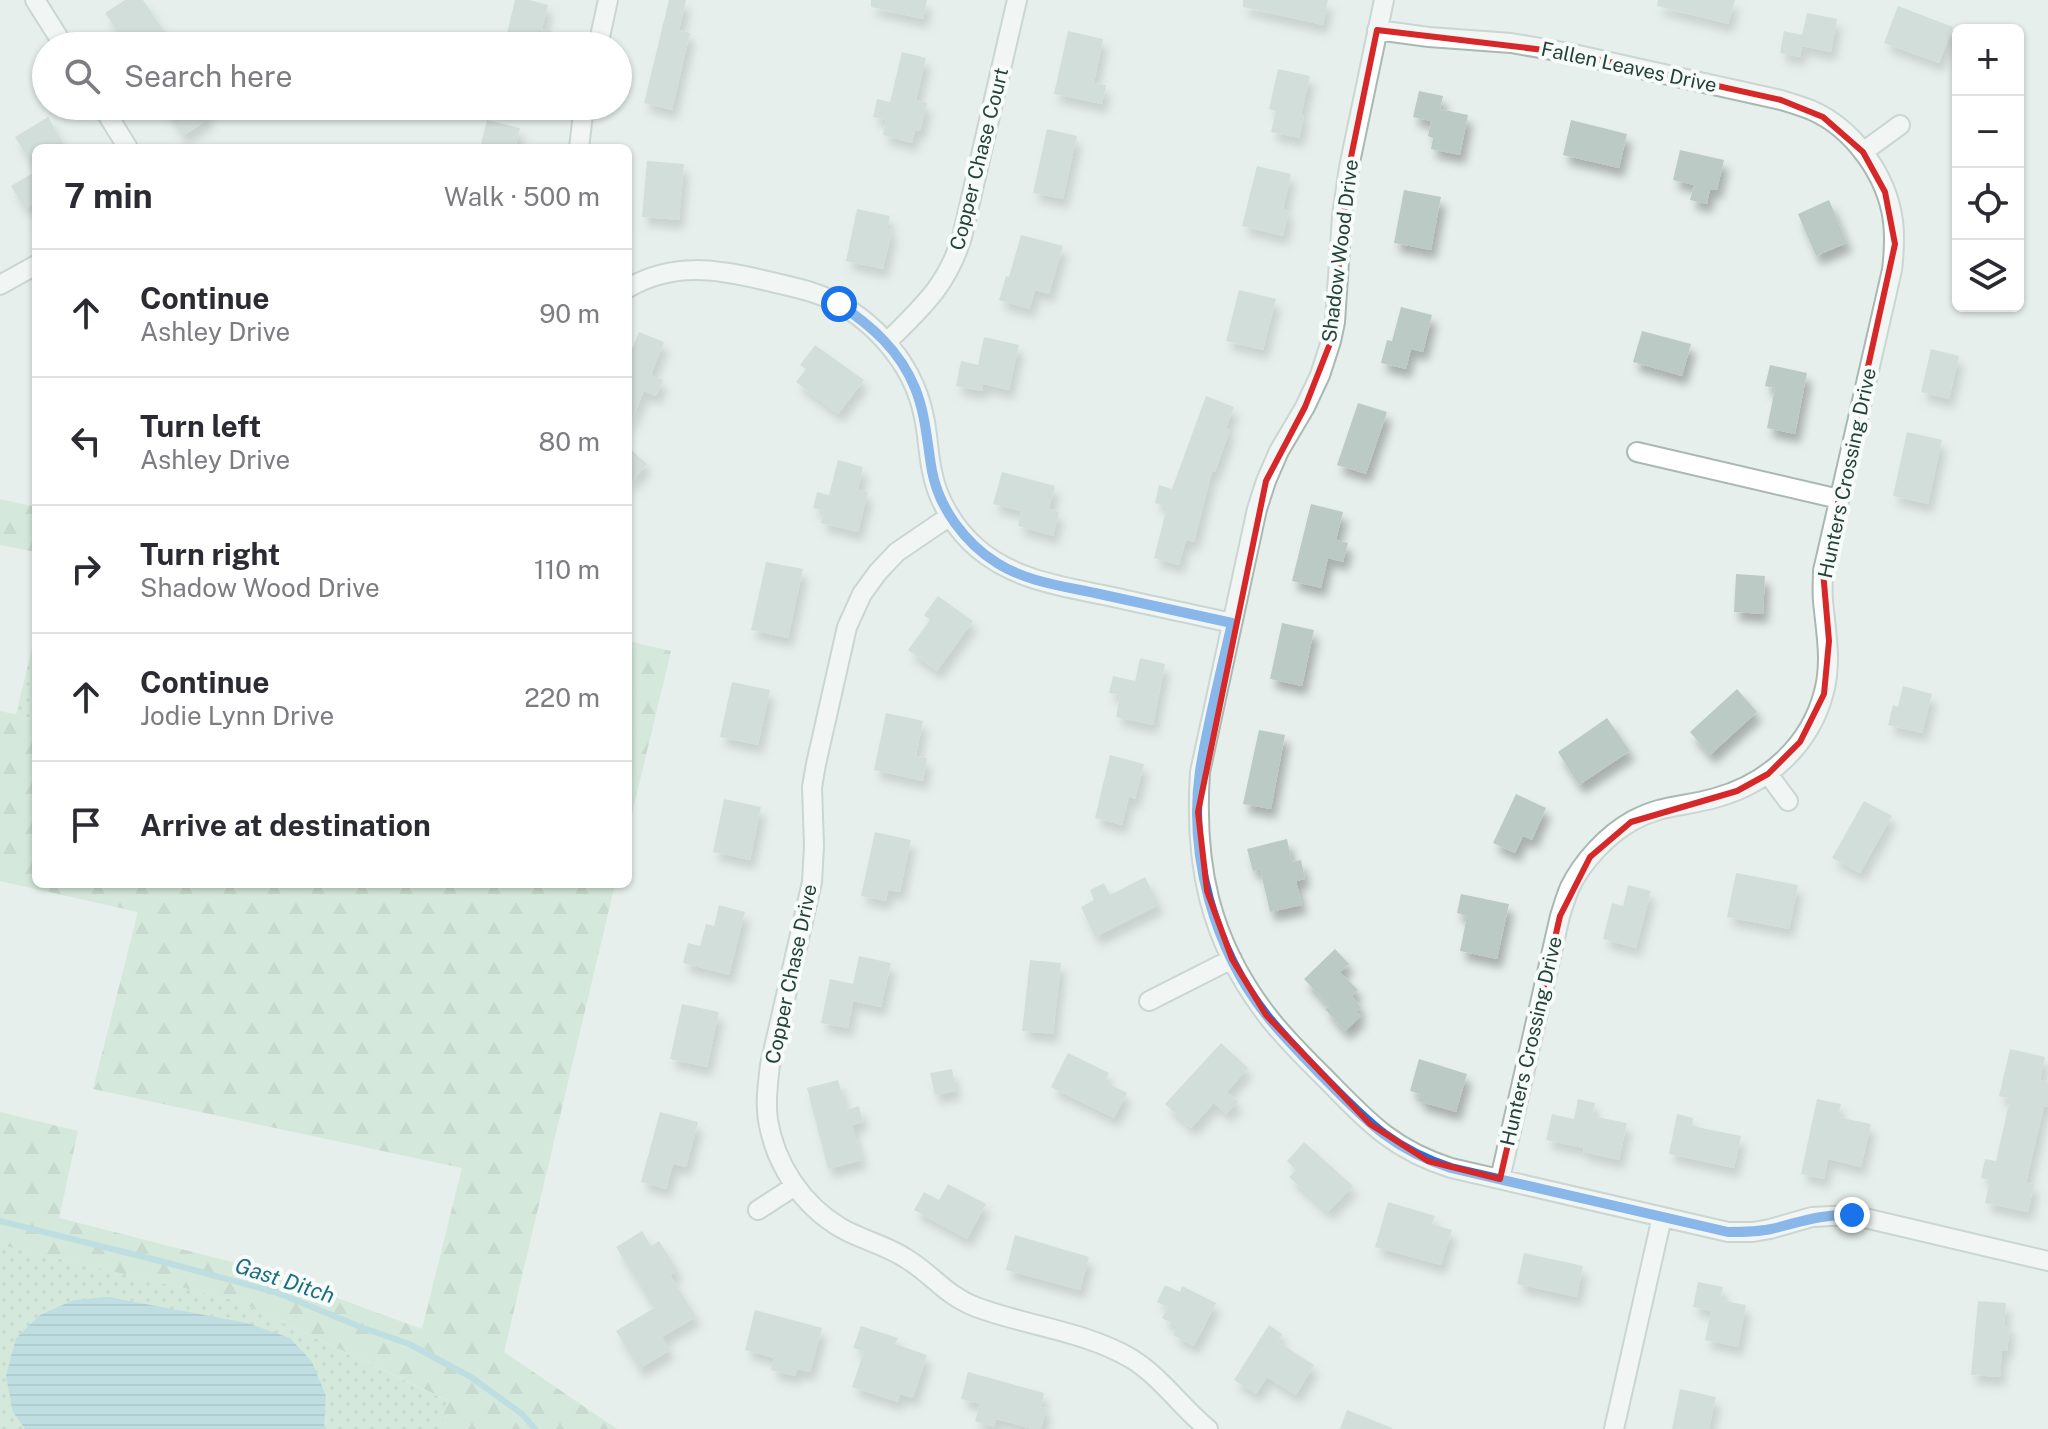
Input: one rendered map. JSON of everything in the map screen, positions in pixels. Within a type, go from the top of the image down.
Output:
[{"type":"street","points":[[35,0],[55,32]]},
{"type":"street","points":[[601,32],[608,0]]},
{"type":"street","name":"Copper Chase Court","points":[[887,342],[929,301],[955,258],[1017,0]]},
{"type":"street","name":"Shadow Wood Drive","points":[[1384,0],[1349,167],[1331,341],[1320,375],[1279,451],[1257,509],[1200,772],[1200,852],[1217,926],[1232,959],[1266,1015],[1296,1049],[1370,1124],[1394,1143],[1428,1161],[1728,1232],[1770,1229],[1812,1217],[1852,1215],[2048,1261]]},
{"type":"street","name":"Fallen Leaves Drive","points":[[1377,30],[1569,53],[1781,100],[1812,110],[1844,132],[1863,152]]},
{"type":"street","points":[[111,120],[126,144]]},
{"type":"street","points":[[579,144],[582,120]]},
{"type":"street","points":[[1863,152],[1900,125]]},
{"type":"street","name":"Hunters Crossing Drive","points":[[1500,1179],[1560,916],[1577,876],[1609,837],[1631,822],[1668,806],[1712,799],[1737,791],[1768,774],[1800,742],[1824,694],[1829,668],[1829,641],[1822,599],[1823,571],[1892,270],[1895,244],[1885,192],[1863,152]]},
{"type":"street","points":[[0,285],[32,267]]},
{"type":"street","points":[[632,282],[677,271],[704,269],[731,272],[813,292],[839,304],[887,342],[902,362],[924,415],[932,475],[941,500],[976,547],[1014,572],[1046,582],[1232,623]]},
{"type":"street","points":[[1637,452],[1839,499]]},
{"type":"street","name":"Copper Chase Drive","points":[[950,516],[897,552],[878,572],[862,594],[847,627],[812,787],[812,882],[770,1065],[768,1119],[774,1146],[795,1186],[819,1212],[841,1228],[909,1260],[951,1295],[975,1307],[1097,1344],[1131,1359],[1167,1387],[1199,1426]]},
{"type":"street","points":[[1768,774],[1788,801]]},
{"type":"street","points":[[1149,1001],[1232,959]]},
{"type":"street","points":[[758,1210],[795,1186]]},
{"type":"street","points":[[1614,1429],[1662,1217]]},
{"type":"highlighted area","points":[[1377,30],[1569,53],[1781,100],[1823,117],[1863,152],[1885,192],[1895,244],[1823,571],[1829,641],[1824,694],[1800,742],[1768,774],[1737,791],[1631,822],[1590,857],[1560,916],[1500,1179],[1428,1161],[1370,1124],[1266,1015],[1232,959],[1207,891],[1198,812],[1266,481],[1305,407],[1331,341],[1349,167]]},
{"type":"green space","points":[[0,499],[32,506],[32,551],[0,545]]},
{"type":"green space","points":[[632,642],[671,651],[632,813]]},
{"type":"green space","points":[[32,648],[32,718],[16,715]]},
{"type":"green space","points":[[0,711],[32,718],[32,888],[614,888],[504,1352],[617,1429],[441,1429],[447,1400],[235,1300],[0,1245],[0,1112],[78,1131],[59,1218],[252,1267],[422,1329],[462,1168],[93,1089],[138,912],[0,881]]},
{"type":"green space","points":[[0,1245],[235,1300],[448,1401],[441,1429],[324,1429],[326,1396],[13,1412],[25,1429],[0,1429]]},
{"type":"water","points":[[108,1297],[247,1323],[290,1338],[312,1362],[326,1396],[324,1429],[25,1429],[13,1412],[6,1376],[16,1338],[40,1315],[74,1300]]},
{"type":"building","points":[[125,0],[143,0],[165,32],[118,32],[105,13]]},
{"type":"building","points":[[515,0],[548,5],[542,29],[546,32],[507,32]]},
{"type":"building","points":[[669,0],[686,0],[679,30],[690,33],[672,110],[644,103]]},
{"type":"building","points":[[871,0],[927,0],[923,19],[871,7]]},
{"type":"building","points":[[1243,0],[1328,0],[1323,25],[1243,7]]},
{"type":"building","points":[[1658,0],[1735,0],[1728,24],[1657,6]]},
{"type":"building","points":[[1898,6],[1952,27],[1939,63],[1884,43]]},
{"type":"building","points":[[1807,13],[1837,19],[1831,52],[1802,46],[1800,57],[1780,53],[1784,31],[1802,35]]},
{"type":"building","points":[[1068,31],[1103,39],[1094,83],[1106,85],[1102,104],[1054,94]]},
{"type":"building","points":[[902,52],[926,58],[916,100],[927,103],[920,131],[915,130],[912,143],[883,135],[886,120],[873,117],[877,99],[890,102]]},
{"type":"building","points":[[1278,69],[1310,76],[1299,138],[1271,132],[1276,111],[1269,109]]},
{"type":"building","points":[[1419,91],[1443,96],[1440,109],[1468,115],[1460,155],[1431,149],[1433,138],[1428,136],[1431,121],[1413,117]]},
{"type":"building","points":[[43,120],[50,120],[64,144],[32,144],[32,165],[15,137]]},
{"type":"building","points":[[172,120],[207,120],[183,136]]},
{"type":"building","points":[[487,120],[520,128],[516,144],[481,144]]},
{"type":"building","points":[[1571,120],[1627,134],[1619,168],[1563,155]]},
{"type":"building","points":[[1047,129],[1077,136],[1063,199],[1033,193]]},
{"type":"building","points":[[1680,150],[1724,160],[1717,190],[1710,189],[1707,204],[1690,200],[1694,185],[1673,180]]},
{"type":"building","points":[[647,161],[684,164],[679,220],[642,217]]},
{"type":"building","points":[[1257,166],[1291,174],[1283,209],[1289,211],[1283,236],[1242,226]]},
{"type":"building","points":[[32,173],[32,205],[25,209],[11,186]]},
{"type":"building","points":[[1404,190],[1441,197],[1431,250],[1394,243]]},
{"type":"building","points":[[1829,200],[1847,243],[1816,256],[1798,214]]},
{"type":"building","points":[[857,209],[890,216],[887,229],[892,230],[883,269],[846,261]]},
{"type":"building","points":[[1021,235],[1063,246],[1049,294],[1035,290],[1030,309],[999,300]]},
{"type":"building","points":[[1239,290],[1276,299],[1263,350],[1226,341]]},
{"type":"building","points":[[1401,307],[1432,315],[1423,352],[1411,349],[1406,369],[1381,363],[1387,340],[1392,341]]},
{"type":"building","points":[[1642,331],[1691,344],[1682,376],[1633,362]]},
{"type":"building","points":[[639,332],[664,342],[651,375],[663,380],[656,396],[644,391],[632,420],[632,349]]},
{"type":"building","points":[[984,337],[1019,345],[1009,390],[983,384],[982,391],[956,386],[961,361],[978,365]]},
{"type":"building","points":[[815,345],[864,380],[838,414],[796,382],[806,369],[800,365]]},
{"type":"building","points":[[1931,349],[1959,356],[1949,399],[1921,392]]},
{"type":"building","points":[[1770,365],[1807,373],[1795,434],[1767,428],[1775,388],[1765,386]]},
{"type":"building","points":[[1206,396],[1234,407],[1226,428],[1230,430],[1215,472],[1212,471],[1194,542],[1186,540],[1179,565],[1154,558],[1167,507],[1155,503],[1159,485],[1172,489]]},
{"type":"building","points":[[1358,403],[1387,412],[1366,474],[1337,465]]},
{"type":"building","points":[[1907,432],[1942,440],[1928,504],[1893,496]]},
{"type":"building","points":[[632,451],[647,464],[632,481]]},
{"type":"building","points":[[838,460],[863,467],[858,490],[868,492],[858,532],[821,523],[824,511],[813,508],[817,492],[829,495]]},
{"type":"building","points":[[1002,472],[1055,486],[1049,509],[1059,512],[1053,536],[1018,526],[1021,511],[993,504]]},
{"type":"building","points":[[1311,504],[1343,512],[1336,540],[1348,543],[1343,562],[1328,558],[1321,588],[1292,581]]},
{"type":"building","points":[[766,562],[803,569],[788,638],[751,630]]},
{"type":"building","points":[[1736,574],[1765,576],[1763,614],[1734,612]]},
{"type":"building","points":[[938,596],[973,621],[937,671],[908,650],[930,620],[924,615]]},
{"type":"building","points":[[1282,623],[1314,630],[1302,686],[1270,679]]},
{"type":"building","points":[[1140,658],[1165,664],[1153,725],[1116,717],[1120,695],[1109,693],[1113,676],[1135,681]]},
{"type":"building","points":[[732,682],[770,690],[758,745],[720,737]]},
{"type":"building","points":[[1903,686],[1932,694],[1922,733],[1888,725],[1893,705],[1898,707]]},
{"type":"building","points":[[1737,689],[1757,712],[1710,755],[1690,732]]},
{"type":"building","points":[[886,713],[923,721],[916,756],[927,758],[923,781],[874,770]]},
{"type":"building","points":[[1607,718],[1630,751],[1579,785],[1558,752]]},
{"type":"building","points":[[1259,730],[1285,735],[1271,809],[1243,804]]},
{"type":"building","points":[[1110,755],[1144,764],[1135,799],[1129,797],[1122,825],[1095,818]]},
{"type":"building","points":[[1516,794],[1546,808],[1532,840],[1523,836],[1515,853],[1493,843]]},
{"type":"building","points":[[724,799],[761,807],[750,860],[713,852]]},
{"type":"building","points":[[1864,801],[1892,816],[1860,873],[1832,858]]},
{"type":"building","points":[[875,832],[911,840],[900,892],[888,890],[886,901],[861,896]]},
{"type":"building","points":[[1287,839],[1292,862],[1301,860],[1305,879],[1296,881],[1302,905],[1270,912],[1260,869],[1253,871],[1247,849]]},
{"type":"building","points":[[1736,873],[1798,885],[1789,929],[1727,917]]},
{"type":"building","points":[[1145,877],[1159,905],[1095,937],[1081,907],[1094,900],[1090,890],[1104,883],[1110,895]]},
{"type":"building","points":[[1628,885],[1651,891],[1636,948],[1603,939],[1612,903],[1623,906]]},
{"type":"building","points":[[1461,894],[1509,904],[1497,959],[1460,951],[1467,916],[1457,913]]},
{"type":"building","points":[[719,905],[745,912],[729,975],[683,963],[688,943],[700,946],[706,924],[714,926]]},
{"type":"building","points":[[1335,949],[1349,964],[1340,972],[1358,990],[1352,996],[1361,1007],[1356,1012],[1361,1016],[1345,1031],[1325,1009],[1329,1006],[1304,979]]},
{"type":"building","points":[[859,956],[891,963],[881,1007],[853,1001],[848,1028],[821,1023],[830,979],[853,984]]},
{"type":"building","points":[[1030,960],[1061,963],[1053,1034],[1022,1031]]},
{"type":"building","points":[[682,1004],[719,1012],[707,1067],[670,1059]]},
{"type":"building","points":[[1221,1043],[1248,1068],[1227,1092],[1238,1102],[1226,1114],[1214,1103],[1191,1128],[1165,1104]]},
{"type":"building","points":[[2010,1049],[2045,1057],[2040,1080],[2048,1082],[2048,1107],[2044,1106],[2026,1183],[2034,1184],[2028,1212],[1985,1203],[1990,1180],[1981,1178],[1985,1159],[1996,1161],[2010,1099],[1999,1096]]},
{"type":"building","points":[[1068,1053],[1109,1073],[1105,1082],[1127,1093],[1114,1118],[1051,1087]]},
{"type":"building","points":[[1419,1059],[1467,1074],[1456,1112],[1418,1101],[1420,1094],[1410,1091]]},
{"type":"building","points":[[952,1069],[956,1091],[935,1095],[930,1073]]},
{"type":"building","points":[[838,1080],[846,1110],[859,1106],[863,1122],[852,1125],[862,1160],[828,1169],[807,1088]]},
{"type":"building","points":[[1578,1099],[1595,1103],[1592,1116],[1627,1123],[1619,1160],[1546,1140],[1552,1114],[1574,1119]]},
{"type":"building","points":[[1817,1099],[1841,1104],[1838,1117],[1871,1124],[1861,1167],[1828,1159],[1824,1179],[1801,1174]]},
{"type":"building","points":[[660,1112],[698,1122],[686,1167],[673,1164],[666,1189],[641,1182]]},
{"type":"building","points":[[1677,1114],[1693,1118],[1692,1126],[1741,1136],[1734,1168],[1669,1154]]},
{"type":"building","points":[[1304,1142],[1353,1186],[1328,1212],[1289,1177],[1296,1170],[1287,1161]]},
{"type":"building","points":[[948,1184],[986,1204],[967,1239],[914,1210],[924,1192],[939,1200]]},
{"type":"building","points":[[1388,1202],[1435,1216],[1432,1224],[1452,1230],[1441,1265],[1375,1247]]},
{"type":"building","points":[[642,1231],[651,1246],[659,1241],[678,1271],[670,1275],[696,1317],[662,1337],[670,1350],[639,1369],[616,1331],[654,1308],[616,1247]]},
{"type":"building","points":[[1015,1235],[1089,1257],[1080,1290],[1006,1270]]},
{"type":"building","points":[[1524,1253],[1583,1266],[1577,1297],[1517,1284]]},
{"type":"building","points":[[1698,1282],[1723,1287],[1720,1300],[1746,1305],[1738,1347],[1705,1340],[1711,1311],[1693,1307]]},
{"type":"building","points":[[1165,1285],[1180,1292],[1182,1286],[1216,1303],[1194,1346],[1173,1335],[1177,1326],[1162,1318],[1168,1307],[1157,1302]]},
{"type":"building","points":[[1978,1301],[2006,1303],[2004,1325],[2010,1325],[2007,1351],[2002,1351],[2000,1377],[1971,1375]]},
{"type":"building","points":[[755,1310],[822,1328],[810,1372],[797,1369],[795,1376],[771,1370],[774,1358],[745,1350]]},
{"type":"building","points":[[1269,1325],[1282,1334],[1278,1342],[1314,1365],[1296,1395],[1267,1377],[1256,1394],[1234,1380]]},
{"type":"building","points":[[861,1326],[898,1338],[895,1344],[927,1355],[913,1398],[900,1394],[898,1402],[852,1387],[864,1351],[853,1348]]},
{"type":"building","points":[[968,1372],[1044,1393],[1041,1407],[1047,1408],[1041,1429],[996,1419],[994,1427],[975,1421],[980,1404],[961,1399]]},
{"type":"building","points":[[1680,1389],[1716,1397],[1709,1429],[1672,1429]]},
{"type":"building","points":[[1347,1410],[1392,1428],[1392,1429],[1340,1429]]},
{"type":"waterway","name":"Gast Ditch","points":[[0,1221],[278,1293],[409,1344],[471,1377],[522,1414],[535,1429]]},
{"type":"route","points":[[839,304],[874,329],[902,362],[924,415],[932,475],[941,500],[962,533],[976,547],[1014,572],[1046,582],[1232,623],[1200,772],[1200,852],[1207,891],[1217,926],[1232,959],[1266,1015],[1370,1124],[1408,1151],[1451,1168],[1728,1232],[1770,1229],[1812,1217],[1852,1215]]}]
